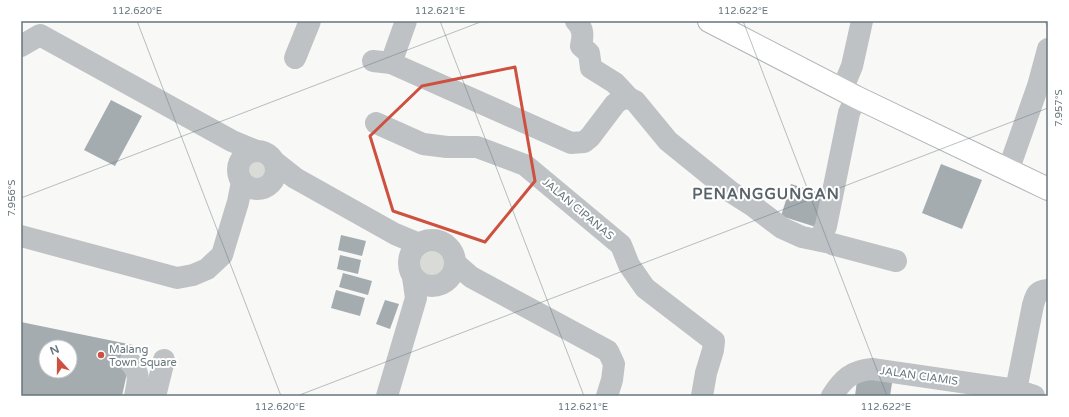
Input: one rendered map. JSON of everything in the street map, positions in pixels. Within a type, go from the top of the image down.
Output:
[{"type":"main road","points":[[710,21],[849,93],[1048,189]]},
{"type":"street","points":[[295,58],[310,21]]},
{"type":"street","points":[[406,21],[382,62],[571,143],[584,142],[590,137],[615,104],[620,100],[629,98]]},
{"type":"street","points":[[576,21],[580,25],[583,34],[581,46],[589,53],[592,68],[615,83],[629,98],[635,101],[668,141],[726,189],[782,228],[802,237],[896,261]]},
{"type":"street","points":[[825,242],[826,226],[849,113],[849,93],[852,66],[862,21]]},
{"type":"street","points":[[21,46],[42,28],[232,141],[250,178]]},
{"type":"street","points":[[1008,171],[1038,86],[1048,49]]},
{"type":"street","name":"JALAN CIPANAS","points":[[376,123],[423,144],[447,147],[477,147],[524,164],[622,245],[629,265],[645,288],[714,341],[702,396]]},
{"type":"street","points":[[21,236],[177,278],[193,275],[207,269],[222,255],[261,150],[267,153],[276,163],[295,178],[395,234],[414,249]]},
{"type":"street","points":[[250,178],[283,180],[295,178]]},
{"type":"street","points":[[387,396],[439,279],[454,256],[446,245],[440,241],[432,240],[425,241],[414,249],[409,262],[410,270],[439,279],[608,352],[614,364],[612,380],[607,396]]},
{"type":"street","points":[[1025,393],[1032,305],[1037,294],[1041,290],[1048,290]]},
{"type":"street","points":[[155,396],[164,360]]},
{"type":"street","points":[[130,362],[136,369],[139,379],[135,396]]},
{"type":"street","name":"JALAN CIAMIS","points":[[832,396],[851,374],[861,370],[872,369],[1025,393]]},
{"type":"highlighted area","points":[[515,67],[535,181],[485,242],[393,211],[370,136],[422,86]]},
{"type":"shaded area","points":[[254,159],[262,159],[269,166],[269,174],[262,181],[254,181],[247,174],[247,166]]},
{"type":"shaded area","points":[[432,248],[442,252],[446,262],[442,272],[432,276],[422,272],[418,262],[422,252]]},
{"type":"building","points":[[111,100],[142,116],[115,166],[84,150]]},
{"type":"building","points":[[941,164],[982,180],[962,229],[922,213]]},
{"type":"building","points":[[791,184],[826,195],[816,227],[781,216]]},
{"type":"building","points":[[341,235],[366,241],[362,256],[338,250]]},
{"type":"building","points":[[340,255],[361,260],[358,274],[337,269]]},
{"type":"building","points":[[343,273],[372,281],[368,295],[339,287]]},
{"type":"building","points":[[336,290],[365,298],[360,316],[331,308]]},
{"type":"building","points":[[385,300],[399,304],[390,329],[376,324]]},
{"type":"building","name":"Malang Town Square","points":[[21,322],[133,345],[122,396],[21,396]]},
{"type":"building","points":[[858,373],[893,377],[890,396],[855,396]]},
{"type":"place","name":"Malang Town Square","points":[[101,355]]},
{"type":"district","name":"PENANGGUNGAN","points":[[766,194]]}]
